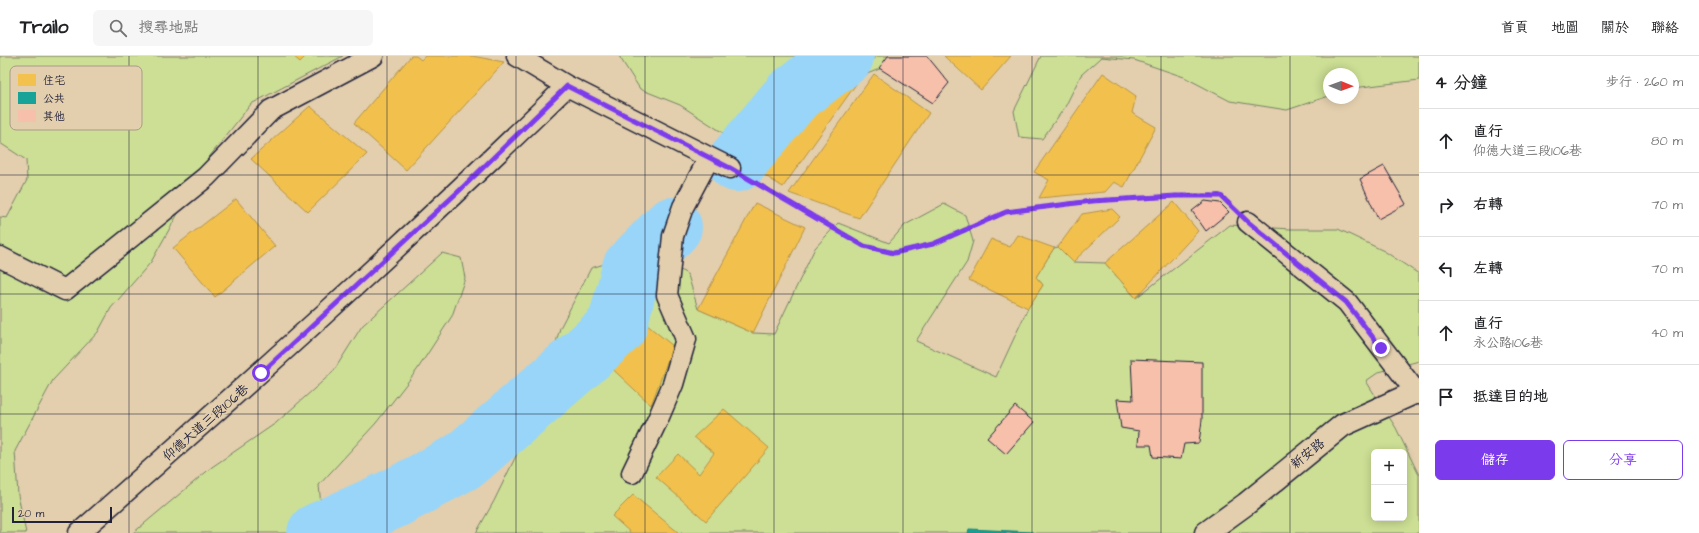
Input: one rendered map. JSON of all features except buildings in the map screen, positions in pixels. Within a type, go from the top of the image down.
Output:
[{"type":"street","name":"新安路","points":[[1206,533],[1246,504],[1343,425],[1417,392]]},
{"type":"lane","points":[[0,257],[65,290],[206,177],[271,110],[373,56]]},
{"type":"lane","points":[[517,56],[567,86],[730,168]]},
{"type":"lane","name":"仰德大道三段106巷","points":[[79,533],[261,373],[460,190],[567,86]]},
{"type":"lane","points":[[632,473],[673,384],[686,339],[668,295],[674,236],[683,207],[709,158]]},
{"type":"lane","points":[[1248,222],[1346,302],[1417,392]]},
{"type":"path","points":[[730,168],[864,246],[894,253],[933,244],[1006,212],[1092,201],[1176,196],[1221,196],[1248,222]]},
{"type":"green space","points":[[0,56],[343,56],[251,104],[210,156],[151,262],[111,308],[98,332],[53,380],[15,451],[18,495],[26,533],[0,533],[0,217],[7,218],[27,180],[26,160],[0,143]]},
{"type":"green space","points":[[619,56],[912,56],[827,90],[786,120],[728,136],[680,105],[640,89]]},
{"type":"green space","points":[[1041,56],[1419,56],[1419,80],[1359,87],[1359,68],[1323,68],[1323,98],[1287,110],[1230,101],[1184,77],[1134,60],[1101,57],[1081,75],[1065,107],[1042,139],[1019,137],[1014,111]]},
{"type":"green space","points":[[944,204],[965,215],[973,241],[967,262],[916,341],[996,377],[1028,308],[1043,285],[1036,277],[1054,248],[1058,247],[1073,262],[1105,263],[1136,298],[1230,225],[1290,229],[1338,229],[1384,251],[1419,274],[1419,361],[1379,372],[1366,381],[1396,428],[1406,449],[1371,449],[1371,521],[1407,521],[1407,450],[1419,475],[1419,533],[476,533],[494,501],[536,415],[560,328],[591,268],[652,250],[688,275],[698,309],[753,333],[774,334],[815,248],[838,223],[889,243],[905,225]]},
{"type":"green space","points":[[442,253],[461,258],[465,278],[452,316],[417,370],[376,423],[319,485],[322,516],[330,533],[133,533],[212,467],[276,423],[333,372],[362,326]]},
{"type":"waterway","points":[[737,162],[792,96],[844,56]]},
{"type":"waterway","points":[[317,533],[395,498],[465,460],[617,326],[632,268],[672,227]]},
{"type":"route","points":[[261,373],[460,190],[567,86],[730,168],[864,246],[894,253],[933,244],[1006,212],[1092,201],[1176,196],[1221,196],[1248,222],[1346,302],[1381,348]]}]
